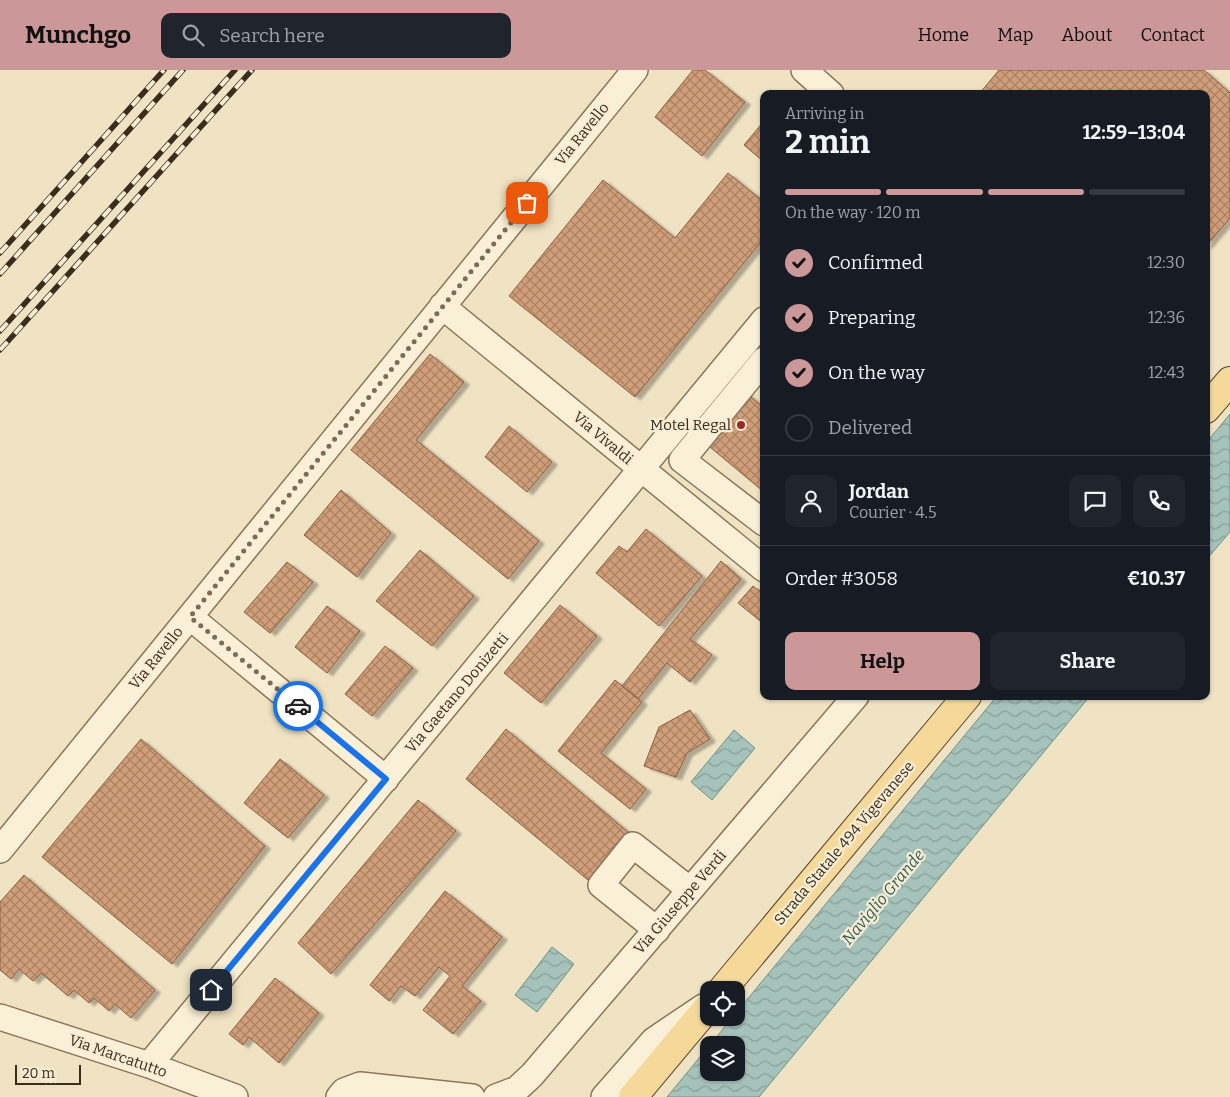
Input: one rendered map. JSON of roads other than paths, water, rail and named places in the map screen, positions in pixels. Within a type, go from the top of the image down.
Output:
[{"type":"main road","points":[[1210,405],[1230,381]]},
{"type":"main road","name":"Strada Statale 494 Vigevanese","points":[[730,981],[964,700]]},
{"type":"main road","points":[[633,1097],[700,1015]]},
{"type":"street","name":"Via Ravello","points":[[0,850],[635,70]]},
{"type":"street","points":[[804,70],[826,90]]},
{"type":"street","name":"Via Vivaldi","points":[[442,306],[760,566]]},
{"type":"street","name":"Via Gaetano Donizetti","points":[[149,1065],[760,325]]},
{"type":"street","points":[[760,371],[682,460],[760,520]]},
{"type":"street","points":[[190,617],[386,779]]},
{"type":"street","name":"Via Giuseppe Verdi","points":[[496,1097],[518,1089],[532,1075],[853,700]]},
{"type":"street","points":[[656,930],[601,885],[633,845],[690,890]]},
{"type":"street","points":[[604,1097],[654,1040],[700,1010]]},
{"type":"street","name":"Via Marcatutto","points":[[0,1017],[149,1065],[234,1097]]},
{"type":"street","points":[[339,1097],[344,1091],[360,1085],[472,1097]]},
{"type":"water","points":[[1230,414],[1230,532],[1210,555],[1210,438]]},
{"type":"water","name":"Naviglio Grande","points":[[994,700],[1087,700],[759,1097],[667,1097],[700,1057],[700,1081],[745,1081],[745,1036],[717,1036],[725,1026],[745,1026],[745,1002]]},
{"type":"water","points":[[734,730],[755,748],[712,800],[691,782]]},
{"type":"water","points":[[552,947],[574,964],[537,1012],[515,995]]},
{"type":"railway","points":[[0,253],[164,70]]},
{"type":"railway","points":[[0,274],[183,70]]},
{"type":"railway","points":[[0,331],[235,70]]},
{"type":"railway","points":[[0,350],[252,70]]},
{"type":"place","name":"Motel Regal","points":[[741,425]]}]
